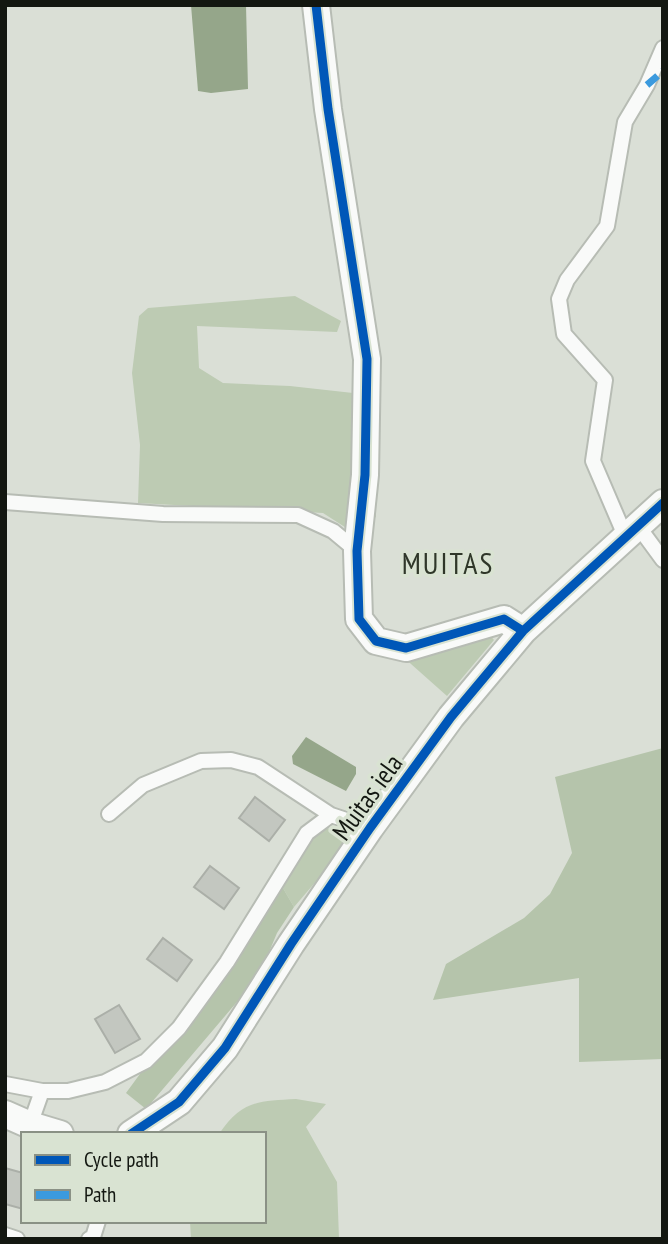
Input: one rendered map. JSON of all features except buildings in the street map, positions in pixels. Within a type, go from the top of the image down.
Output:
[{"type":"street","points":[[316,5],[328,109],[367,359],[365,475],[357,551],[359,619],[376,641],[406,648],[504,619],[523,631]]},
{"type":"street","name":"Muitas iela","points":[[134,1132],[179,1102],[225,1048],[291,944],[370,828],[451,718],[523,631],[663,503]]},
{"type":"street","points":[[5,1114],[53,1132]]},
{"type":"lane","points":[[663,48],[647,85],[625,122],[607,226],[568,280],[559,299],[564,334],[605,380],[593,461],[632,532],[663,560]]},
{"type":"lane","points":[[5,502],[163,514],[298,515],[333,531],[357,551]]},
{"type":"lane","points":[[109,814],[143,785],[201,761],[231,760],[258,767],[331,815],[370,828]]},
{"type":"lane","points":[[5,1084],[42,1091],[68,1091],[105,1082],[146,1061],[179,1028],[227,962],[307,833],[331,815]]},
{"type":"lane","points":[[30,1125],[42,1091]]},
{"type":"lane","points":[[89,1239],[93,1237],[97,1223]]},
{"type":"lane","points":[[5,1235],[17,1239]]},
{"type":"shaded area","points":[[191,5],[246,5],[248,89],[211,93],[198,91]]},
{"type":"shaded area","points":[[295,296],[341,321],[337,332],[197,326],[199,368],[223,383],[290,386],[371,395],[376,517],[351,531],[323,513],[138,503],[140,445],[132,373],[139,316],[148,308]]},
{"type":"shaded area","points":[[487,632],[494,640],[447,696],[402,656]]},
{"type":"shaded area","points":[[306,737],[356,767],[356,774],[346,791],[293,764],[292,756]]},
{"type":"shaded area","points":[[663,748],[663,1059],[579,1062],[579,978],[433,1000],[446,964],[524,918],[550,894],[572,853],[555,777]]},
{"type":"shaded area","points":[[341,829],[344,839],[337,857],[294,907],[280,883],[318,831]]},
{"type":"shaded area","points":[[280,883],[294,907],[277,933],[259,976],[146,1109],[126,1093]]},
{"type":"shaded area","points":[[296,1099],[326,1104],[306,1127],[337,1182],[339,1239],[191,1239],[190,1223],[266,1223],[266,1132],[220,1132],[236,1114],[252,1104]]},
{"type":"marked path","points":[[647,85],[663,71]]},
{"type":"cycle path","points":[[316,5],[328,109],[367,359],[365,475],[357,551],[359,619],[376,641],[406,648],[504,619],[523,631]]},
{"type":"cycle path","points":[[134,1132],[179,1102],[225,1048],[291,944],[370,828],[451,717],[523,631],[663,503]]},
{"type":"district","name":"MUITAS","points":[[448,562]]}]
